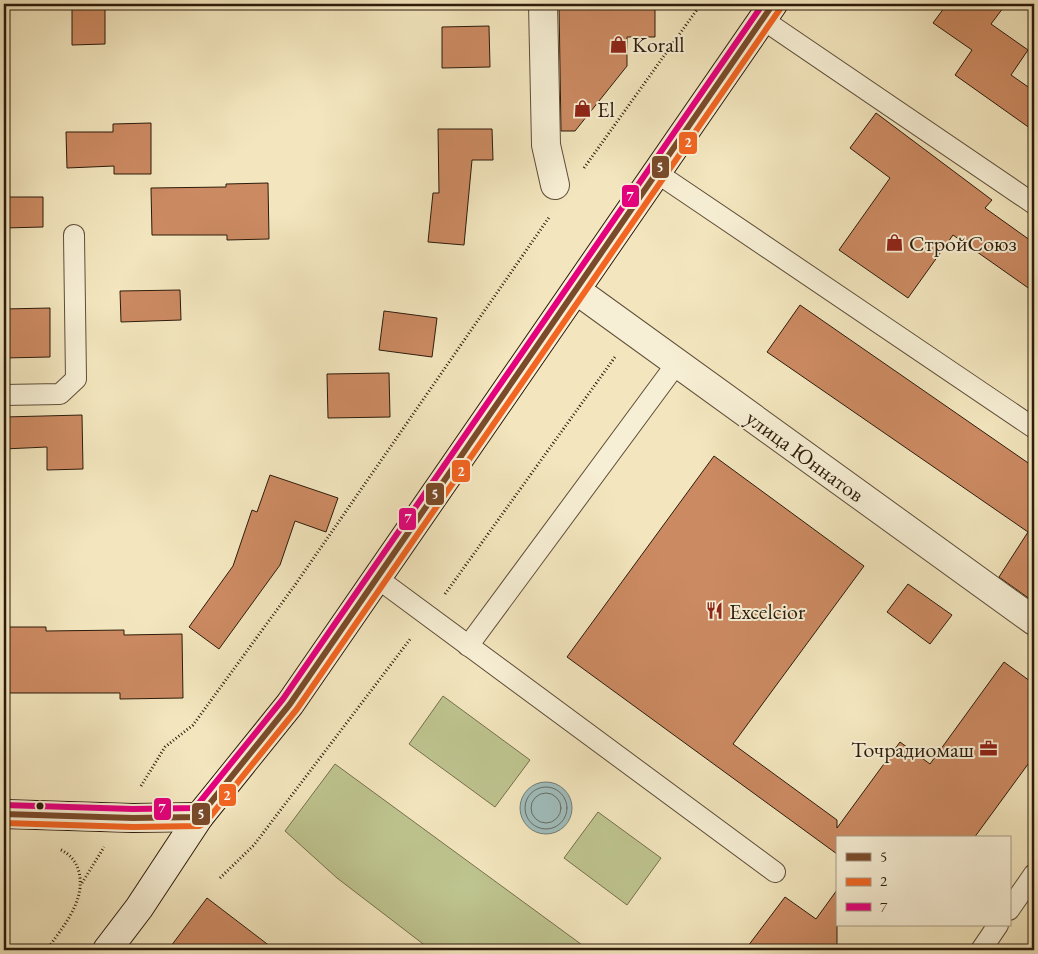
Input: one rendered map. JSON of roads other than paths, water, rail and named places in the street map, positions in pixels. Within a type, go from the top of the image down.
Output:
[{"type":"street","points":[[543,4],[546,145],[555,185]]},
{"type":"street","points":[[107,950],[139,908],[199,817],[290,704],[768,11]]},
{"type":"street","name":"улица Юннатов","points":[[576,290],[1034,621]]},
{"type":"street","points":[[4,814],[122,818],[199,817]]},
{"type":"lane","points":[[768,11],[1034,204]]},
{"type":"lane","points":[[657,173],[1034,428]]},
{"type":"lane","points":[[4,395],[60,394],[76,379],[74,235]]},
{"type":"lane","points":[[468,646],[677,363]]},
{"type":"lane","points":[[377,578],[775,872]]},
{"type":"lane","points":[[1010,909],[1034,874]]},
{"type":"lane","points":[[981,950],[997,926]]},
{"type":"water","points":[[541,782],[551,782],[565,789],[572,803],[572,813],[565,827],[551,834],[541,834],[531,830],[524,823],[520,813],[520,803],[524,793],[531,786]]},
{"type":"place","name":"Korall","points":[[618,44]]},
{"type":"place","name":"El","points":[[583,109]]},
{"type":"place","name":"СтройСоюз","points":[[895,243]]},
{"type":"place","name":"Excelcior","points":[[715,611]]},
{"type":"place","name":"Точрадиомаш","points":[[988,749]]}]
